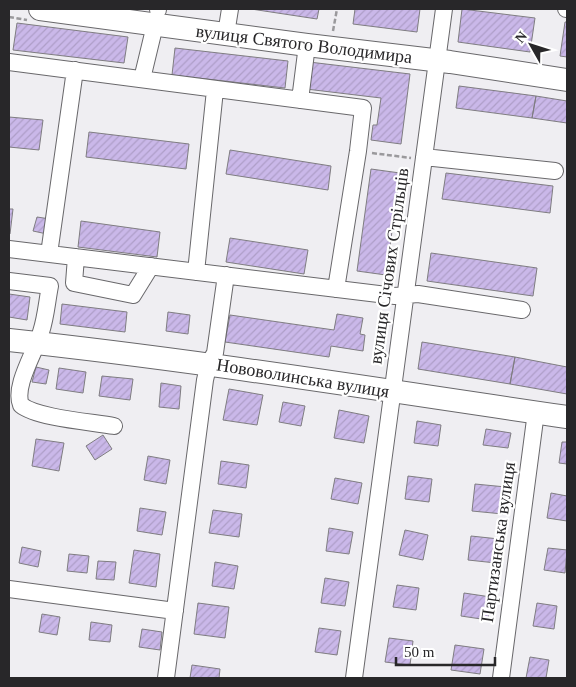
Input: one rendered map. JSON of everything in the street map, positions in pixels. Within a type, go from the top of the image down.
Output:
[{"type":"street","name":"вулиця Святого Володимира","points":[[40,9],[157,15],[226,34],[567,80]]},
{"type":"street","points":[[226,34],[230,9]]},
{"type":"street","name":"вулиця Січових Стрільців","points":[[354,678],[406,294],[419,157],[437,61],[444,9]]},
{"type":"street","points":[[142,79],[157,15]]},
{"type":"street","points":[[300,100],[307,45]]},
{"type":"street","points":[[9,62],[363,108],[336,289]]},
{"type":"street","points":[[49,254],[75,70]]},
{"type":"street","points":[[196,272],[215,90]]},
{"type":"street","points":[[419,157],[555,171]]},
{"type":"street","points":[[9,249],[395,296],[406,294],[522,310]]},
{"type":"street","points":[[76,257],[74,283],[133,295],[151,266]]},
{"type":"street","points":[[166,678],[209,363],[215,353],[226,275]]},
{"type":"street","points":[[9,281],[50,286],[38,343],[30,356],[20,393],[21,405],[26,409],[48,415],[114,426]]},
{"type":"street","name":"Нововолинська вулиця","points":[[9,340],[209,363],[392,392],[567,416]]},
{"type":"street","name":"Партизанська вулиця","points":[[501,678],[536,412]]},
{"type":"street","points":[[9,589],[175,611]]},
{"type":"path","points":[[332,35],[337,9]]},
{"type":"path","points":[[358,151],[419,157]]},
{"type":"building","points":[[251,9],[319,9],[317,19]]},
{"type":"building","points":[[355,9],[420,9],[417,32],[353,24]]},
{"type":"building","points":[[462,9],[535,18],[530,52],[458,42]]},
{"type":"building","points":[[565,22],[567,22],[567,57],[560,56]]},
{"type":"building","points":[[17,23],[128,37],[124,63],[13,50]]},
{"type":"building","points":[[175,48],[288,61],[285,88],[172,75]]},
{"type":"building","points":[[309,62],[410,74],[401,144],[371,140],[373,125],[377,125],[381,98],[306,89]]},
{"type":"building","points":[[459,86],[536,96],[532,118],[456,108]]},
{"type":"building","points":[[536,96],[567,101],[567,123],[532,118]]},
{"type":"building","points":[[9,117],[43,120],[39,150],[9,147]]},
{"type":"building","points":[[89,132],[189,144],[186,169],[86,157]]},
{"type":"building","points":[[230,150],[331,166],[328,190],[226,174]]},
{"type":"building","points":[[371,169],[400,173],[386,275],[357,271]]},
{"type":"building","points":[[446,173],[553,186],[550,213],[442,199]]},
{"type":"building","points":[[9,209],[13,209],[10,234],[9,234]]},
{"type":"building","points":[[37,217],[50,219],[47,234],[33,231]]},
{"type":"building","points":[[81,221],[160,232],[157,257],[78,247]]},
{"type":"building","points":[[230,238],[308,250],[304,274],[226,262]]},
{"type":"building","points":[[431,253],[537,268],[533,296],[427,281]]},
{"type":"building","points":[[9,294],[30,297],[27,320],[9,317]]},
{"type":"building","points":[[62,304],[127,312],[125,332],[60,324]]},
{"type":"building","points":[[168,312],[190,315],[188,334],[166,331]]},
{"type":"building","points":[[337,314],[363,318],[360,334],[365,335],[363,351],[331,346],[329,357],[225,342],[230,315],[334,330]]},
{"type":"building","points":[[422,342],[515,357],[510,384],[418,369]]},
{"type":"building","points":[[515,357],[567,367],[567,394],[510,384]]},
{"type":"building","points":[[36,367],[49,370],[46,384],[32,382]]},
{"type":"building","points":[[59,368],[86,372],[83,393],[56,389]]},
{"type":"building","points":[[102,376],[133,379],[130,400],[99,396]]},
{"type":"building","points":[[161,383],[181,386],[179,409],[159,407]]},
{"type":"building","points":[[229,389],[263,395],[257,425],[223,420]]},
{"type":"building","points":[[283,402],[305,406],[301,426],[279,422]]},
{"type":"building","points":[[339,410],[369,416],[364,443],[334,438]]},
{"type":"building","points":[[417,421],[441,425],[438,446],[414,443]]},
{"type":"building","points":[[486,429],[511,433],[508,448],[483,445]]},
{"type":"building","points":[[103,435],[112,449],[95,460],[86,446]]},
{"type":"building","points":[[36,439],[64,443],[59,471],[32,466]]},
{"type":"building","points":[[562,442],[567,442],[567,464],[559,463]]},
{"type":"building","points":[[148,456],[170,460],[166,484],[144,480]]},
{"type":"building","points":[[221,461],[249,465],[246,488],[218,484]]},
{"type":"building","points":[[408,476],[432,479],[429,502],[405,499]]},
{"type":"building","points":[[335,478],[362,483],[358,504],[331,499]]},
{"type":"building","points":[[475,484],[506,487],[503,514],[472,511]]},
{"type":"building","points":[[551,493],[567,496],[567,521],[547,518]]},
{"type":"building","points":[[140,508],[166,512],[162,535],[137,531]]},
{"type":"building","points":[[213,510],[242,514],[239,537],[209,533]]},
{"type":"building","points":[[329,528],[353,532],[349,554],[326,551]]},
{"type":"building","points":[[405,530],[428,535],[423,560],[399,555]]},
{"type":"building","points":[[471,536],[499,539],[496,563],[468,560]]},
{"type":"building","points":[[22,547],[41,551],[38,567],[19,563]]},
{"type":"building","points":[[548,548],[567,550],[565,573],[544,570]]},
{"type":"building","points":[[134,550],[160,554],[156,587],[129,583]]},
{"type":"building","points":[[69,554],[89,556],[87,573],[67,571]]},
{"type":"building","points":[[98,561],[116,562],[114,580],[96,579]]},
{"type":"building","points":[[215,562],[238,566],[234,589],[212,586]]},
{"type":"building","points":[[325,578],[349,582],[345,606],[321,603]]},
{"type":"building","points":[[397,585],[419,588],[416,610],[393,607]]},
{"type":"building","points":[[464,593],[491,597],[488,620],[461,616]]},
{"type":"building","points":[[198,603],[229,607],[225,638],[194,634]]},
{"type":"building","points":[[537,603],[557,606],[554,629],[533,626]]},
{"type":"building","points":[[42,614],[60,617],[57,635],[39,632]]},
{"type":"building","points":[[91,622],[112,625],[110,642],[89,640]]},
{"type":"building","points":[[319,628],[341,631],[337,655],[315,652]]},
{"type":"building","points":[[142,629],[162,632],[160,650],[139,647]]},
{"type":"building","points":[[389,638],[413,641],[410,665],[385,662]]},
{"type":"building","points":[[455,645],[484,649],[480,674],[451,670]]},
{"type":"building","points":[[530,657],[549,660],[546,678],[526,678]]},
{"type":"building","points":[[192,665],[220,669],[219,678],[190,678]]}]
